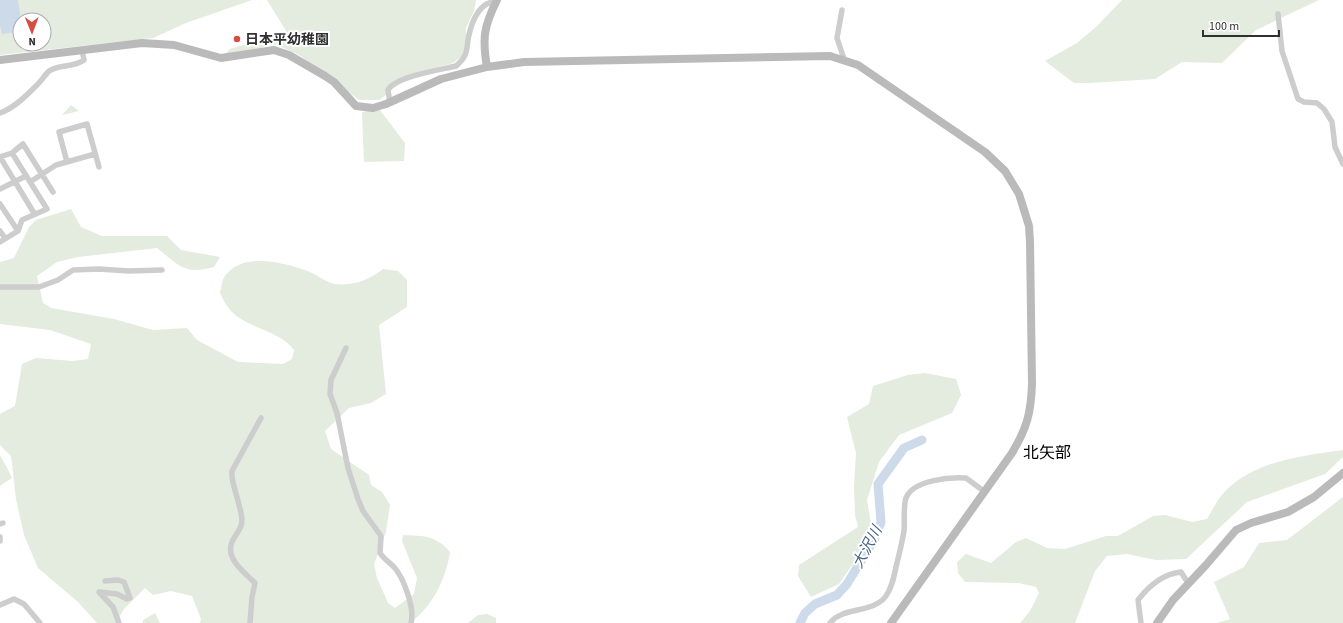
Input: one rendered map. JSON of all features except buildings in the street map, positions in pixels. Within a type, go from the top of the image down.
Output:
[{"type":"street","points":[[486,67],[483,35],[486,23],[497,1]]},
{"type":"street","points":[[390,103],[388,90],[394,84],[403,79],[456,66],[460,63],[466,53],[470,30],[481,8],[486,3],[497,1]]},
{"type":"street","points":[[842,10],[837,38],[844,59]]},
{"type":"street","points":[[1278,14],[1282,51],[1298,99],[1304,102],[1317,103],[1324,109],[1332,122],[1335,147],[1343,164]]},
{"type":"street","points":[[0,60],[152,43],[174,45],[221,58],[274,50],[289,55],[326,76],[334,82],[356,106],[373,108],[390,103],[441,79],[486,67],[524,62],[821,56],[844,59],[858,65],[985,152],[1005,171],[1019,194],[1025,208],[1029,226],[1030,242],[1032,406],[1028,423],[1022,437],[985,492],[891,623]]},
{"type":"street","points":[[0,112],[10,109],[50,71],[63,66],[77,65],[84,60],[82,50]]},
{"type":"street","points":[[67,162],[59,132],[87,124],[99,167]]},
{"type":"street","points":[[34,214],[0,157],[12,153],[23,144],[53,192]]},
{"type":"street","points":[[0,231],[2,240],[18,231],[22,220],[47,209],[12,153]]},
{"type":"street","points":[[30,182],[56,165],[95,154]]},
{"type":"street","points":[[0,189],[26,176]]},
{"type":"street","points":[[0,204],[18,231]]},
{"type":"street","points":[[0,287],[39,287],[58,280],[74,270],[162,270]]},
{"type":"street","points":[[346,348],[331,380],[330,394],[338,413],[348,468],[358,499],[363,512],[381,536],[380,553],[393,567],[404,583],[412,613],[411,623]]},
{"type":"street","points":[[250,623],[252,597],[255,583],[238,569],[231,550],[232,542],[239,531],[242,519],[232,477],[232,471],[261,418]]},
{"type":"street","points":[[1157,623],[1169,605],[1188,583],[1206,566],[1236,530],[1251,523],[1288,512],[1314,497],[1343,474]]},
{"type":"street","points":[[830,623],[837,617],[844,614],[870,607],[886,596],[893,583],[904,531],[906,499],[914,487],[931,481],[966,478],[985,492]]},
{"type":"street","points":[[1141,623],[1138,600],[1144,592],[1159,580],[1175,573],[1181,572],[1188,583]]},
{"type":"street","points":[[105,581],[118,580],[124,582],[130,595],[130,598],[127,599],[117,594],[99,592],[113,607],[119,623]]},
{"type":"street","points":[[0,605],[14,599],[24,604],[40,623]]},
{"type":"shaded area","points":[[0,0],[252,0],[186,23],[153,38],[52,49],[52,12],[12,12],[12,52],[27,52],[0,55]]},
{"type":"shaded area","points":[[267,0],[476,0],[474,11],[466,28],[466,53],[453,63],[422,71],[388,88],[386,95],[379,100],[359,100],[299,55],[275,44],[242,53],[225,54],[230,49],[260,40],[288,34]]},
{"type":"shaded area","points":[[1122,0],[1319,0],[1256,30],[1222,63],[1182,62],[1155,79],[1074,83],[1045,61],[1077,43],[1097,26]]},
{"type":"shaded area","points":[[71,105],[79,111],[62,115]]},
{"type":"shaded area","points":[[379,109],[405,143],[404,161],[364,162],[362,112]]},
{"type":"shaded area","points":[[71,209],[81,227],[102,236],[167,236],[181,250],[220,257],[214,267],[196,270],[177,264],[157,248],[78,257],[57,262],[37,276],[43,303],[51,308],[114,319],[153,330],[187,328],[197,340],[238,362],[283,364],[292,359],[294,350],[288,343],[280,338],[237,316],[226,304],[220,293],[223,280],[232,269],[241,264],[252,261],[263,261],[285,264],[309,271],[335,284],[355,283],[367,279],[383,269],[398,271],[407,280],[407,307],[379,325],[386,394],[371,403],[349,408],[325,431],[331,449],[369,475],[371,485],[382,492],[390,505],[386,532],[374,564],[377,578],[388,603],[395,608],[414,594],[417,578],[402,541],[403,535],[423,536],[434,539],[445,546],[450,552],[445,572],[437,592],[425,609],[410,623],[200,623],[201,619],[192,596],[171,591],[153,595],[145,588],[124,609],[116,623],[97,623],[78,602],[38,568],[24,535],[16,499],[11,456],[0,445],[0,414],[15,406],[22,364],[36,358],[72,361],[88,359],[91,344],[50,330],[0,324],[0,262],[14,258],[29,227],[36,220]]},
{"type":"shaded area","points":[[925,373],[956,379],[961,395],[952,413],[899,435],[879,462],[867,500],[872,529],[855,561],[839,584],[811,597],[798,576],[799,565],[858,527],[855,515],[854,487],[856,453],[847,417],[869,404],[873,386],[908,375]]},
{"type":"shaded area","points":[[1343,450],[1343,457],[1325,474],[1247,502],[1186,559],[1156,560],[1127,554],[1107,556],[1095,571],[1075,623],[1020,623],[1030,611],[1039,593],[1036,587],[1019,583],[965,582],[958,573],[957,562],[966,554],[991,563],[1016,542],[1026,538],[1047,548],[1065,549],[1106,536],[1118,536],[1153,516],[1165,515],[1192,522],[1207,519],[1218,500],[1229,487],[1258,469],[1292,458]]},
{"type":"shaded area","points":[[0,455],[12,478],[0,486]]},
{"type":"shaded area","points":[[1343,497],[1343,623],[1217,623],[1230,619],[1214,582],[1244,567],[1259,543],[1287,540]]},
{"type":"shaded area","points":[[155,613],[160,623],[143,623],[143,620]]},
{"type":"shaded area","points":[[487,614],[496,618],[496,623],[468,623],[478,615]]},
{"type":"water","points":[[0,0],[18,0],[20,12],[12,12],[12,33],[2,34],[0,26]]},
{"type":"waterway","name":"大沢川","points":[[800,623],[805,613],[815,604],[837,595],[847,584],[875,538],[881,522],[878,484],[904,448],[922,440]]},
{"type":"place","name":"日本平幼稚園","points":[[237,39]]},
{"type":"district","name":"北矢部","points":[[1047,452]]}]
